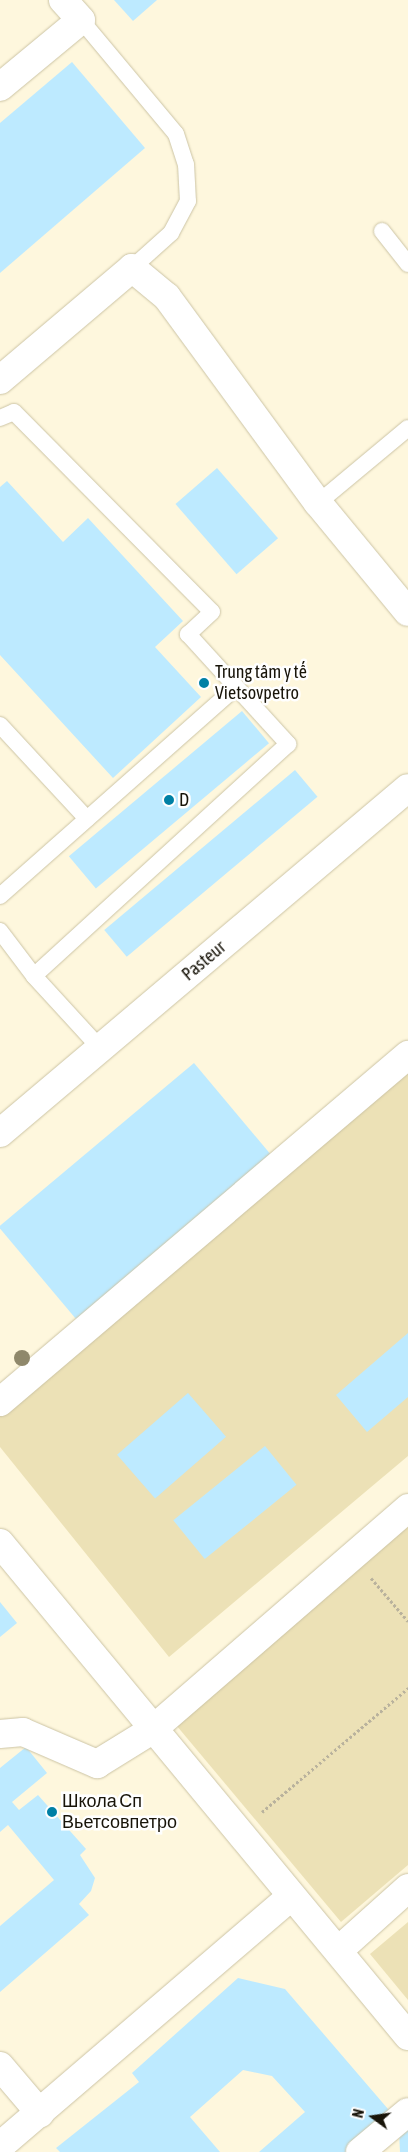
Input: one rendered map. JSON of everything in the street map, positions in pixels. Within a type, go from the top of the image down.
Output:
[{"type":"street","points":[[0,87],[72,10]]},
{"type":"street","points":[[0,380],[132,268],[167,297],[318,503],[408,612]]},
{"type":"street","name":"Pasteur","points":[[4,1121],[100,1048],[408,788]]},
{"type":"street","points":[[0,1402],[408,1055]]},
{"type":"street","points":[[0,1734],[23,1732],[98,1764],[152,1730],[408,1508]]},
{"type":"street","points":[[0,1543],[152,1730],[239,1832],[291,1897],[339,1950],[408,2036]]},
{"type":"street","points":[[339,1950],[408,1888]]},
{"type":"street","points":[[5,2147],[40,2113],[291,1897]]},
{"type":"street","points":[[0,2066],[40,2113]]},
{"type":"street","points":[[360,2152],[408,2112]]},
{"type":"lane","points":[[72,10],[176,134],[186,164],[188,201],[171,233],[132,268]]},
{"type":"lane","points":[[382,231],[408,264]]},
{"type":"lane","points":[[0,418],[14,412],[212,612],[188,634],[288,744],[34,976]]},
{"type":"lane","points":[[318,503],[408,428]]},
{"type":"lane","points":[[0,896],[236,687]]},
{"type":"lane","points":[[0,724],[87,819]]},
{"type":"lane","points":[[0,931],[34,976],[100,1048]]},
{"type":"path","points":[[353,1555],[408,1621]]},
{"type":"path","points":[[239,1832],[408,1688]]},
{"type":"shaded area","points":[[408,1063],[408,1456],[169,1657],[0,1447],[0,1413]]},
{"type":"shaded area","points":[[408,1497],[408,1865],[341,1922],[161,1707]]},
{"type":"shaded area","points":[[408,1922],[408,2000],[370,1954]]},
{"type":"building","points":[[114,0],[157,0],[133,21]]},
{"type":"building","points":[[72,62],[145,148],[0,273],[0,123]]},
{"type":"building","points":[[217,468],[278,538],[237,574],[175,504]]},
{"type":"building","points":[[7,481],[63,542],[88,518],[183,621],[155,647],[201,697],[113,778],[0,655],[0,487]]},
{"type":"building","name":"D","points":[[242,711],[269,743],[96,888],[69,856]]},
{"type":"building","points":[[295,770],[317,797],[127,957],[104,930]]},
{"type":"building","points":[[194,1063],[272,1156],[76,1320],[0,1229],[0,1226]]},
{"type":"building","points":[[408,1333],[408,1397],[367,1432],[336,1395]]},
{"type":"building","points":[[188,1393],[226,1437],[155,1498],[117,1455]]},
{"type":"building","points":[[265,1446],[296,1485],[205,1559],[173,1520]]},
{"type":"building","points":[[0,1602],[17,1623],[0,1637]]},
{"type":"building","points":[[26,1747],[47,1773],[12,1802],[19,1810],[38,1795],[86,1849],[80,1855],[95,1878],[91,1891],[79,1904],[89,1915],[0,1992],[0,1926],[54,1880],[8,1825],[0,1832],[0,1768]]},
{"type":"building","points":[[238,1978],[285,1989],[394,2116],[350,2152],[259,2152],[305,2112],[272,2076],[243,2070],[190,2117],[220,2152],[60,2152],[56,2148],[139,2082],[132,2073]]},
{"type":"building","points":[[408,2130],[408,2152],[400,2152],[399,2131]]},
{"type":"place","name":"Trung tâm y tế Vietsovpetro","points":[[204,683]]},
{"type":"place","name":"D","points":[[169,800]]},
{"type":"place","name":"Школа Сп Вьетсовпетро","points":[[52,1812]]}]
